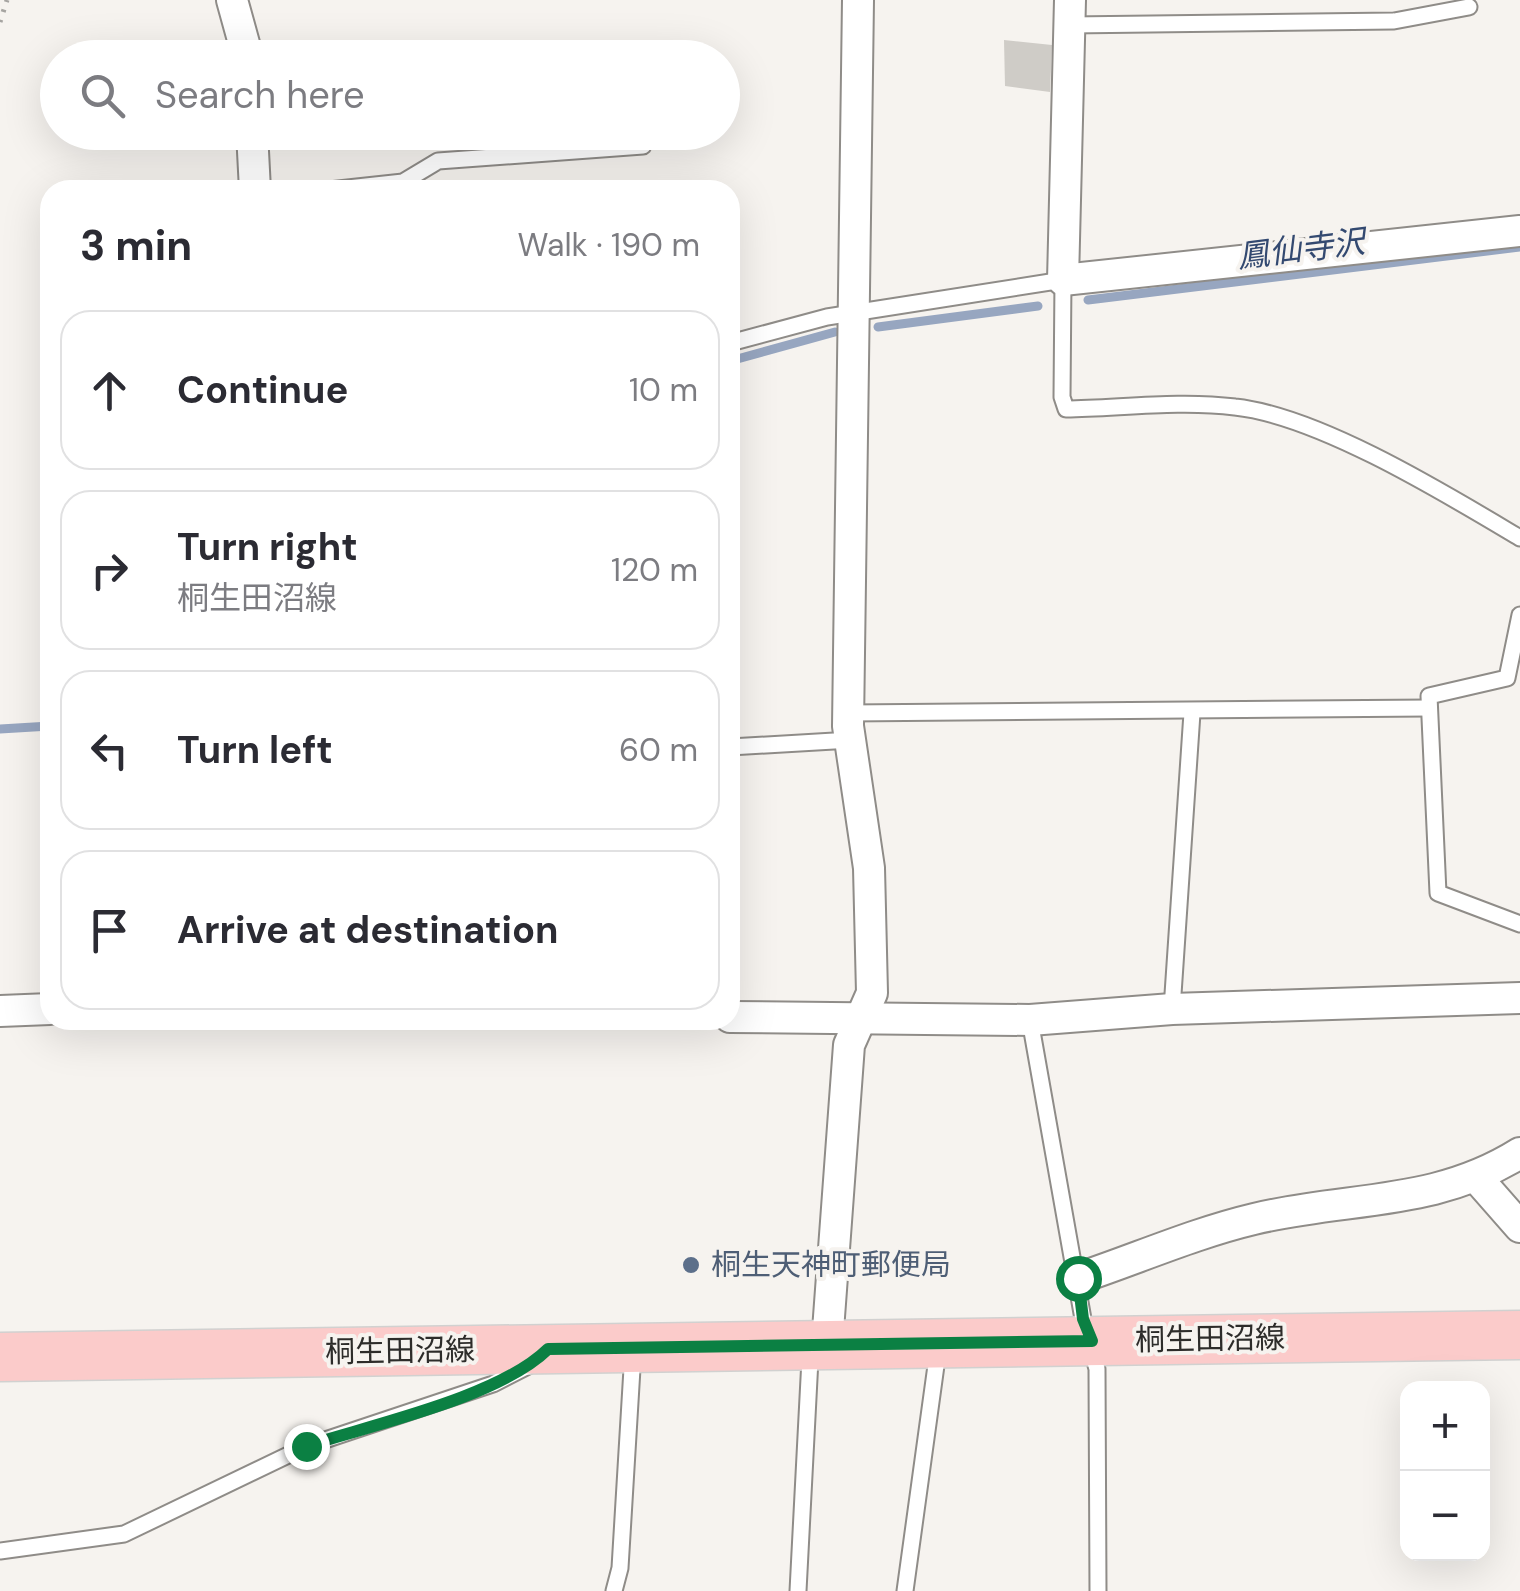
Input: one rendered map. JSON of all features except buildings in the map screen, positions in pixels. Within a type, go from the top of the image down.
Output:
[{"type":"main road","name":"桐生田沼線","points":[[0,1357],[1520,1335]]},
{"type":"street","points":[[232,0],[243,40]]},
{"type":"street","points":[[827,1344],[849,1045],[872,993],[869,868],[850,726],[851,314],[858,0]]},
{"type":"street","points":[[1070,13],[1063,280],[1520,231]]},
{"type":"street","points":[[253,150],[254,180]]},
{"type":"street","points":[[740,1018],[1030,1020],[1172,1009],[1520,998]]},
{"type":"street","points":[[0,1011],[40,1009]]},
{"type":"street","points":[[1078,1278],[1255,1218],[1382,1202],[1477,1178],[1520,1153]]},
{"type":"street","points":[[1477,1178],[1520,1227]]},
{"type":"lane","points":[[1070,13],[1394,21],[1470,7]]},
{"type":"lane","points":[[406,180],[438,161],[588,150]]},
{"type":"lane","points":[[740,342],[851,314],[1063,280],[1062,397],[1066,409],[1234,406],[1288,417],[1432,486],[1520,538]]},
{"type":"lane","points":[[1520,615],[1507,678],[1428,696],[1438,893],[1520,924]]},
{"type":"lane","points":[[740,744],[850,726],[1429,708]]},
{"type":"lane","points":[[1172,1009],[1192,713]]},
{"type":"lane","points":[[1030,1020],[1083,1319],[1097,1368],[1098,1591]]},
{"type":"lane","points":[[904,1591],[940,1342]]},
{"type":"lane","points":[[798,1591],[810,1360],[827,1344]]},
{"type":"lane","points":[[614,1591],[620,1568],[633,1348]]},
{"type":"lane","points":[[0,1551],[124,1534],[306,1446],[493,1384],[535,1362],[548,1349]]},
{"type":"path","points":[[0,22],[8,0]]},
{"type":"waterway","name":"鳳仙寺沢","points":[[1088,300],[1520,247]]},
{"type":"waterway","name":"鳳仙寺沢","points":[[878,327],[1038,306]]},
{"type":"waterway","name":"鳳仙寺沢","points":[[740,358],[835,332]]},
{"type":"waterway","name":"鳳仙寺沢","points":[[0,729],[40,727]]},
{"type":"place","name":"桐生天神町郵便局","points":[[691,1265]]},
{"type":"route","points":[[306,1446],[493,1384],[535,1362],[548,1349],[1092,1341],[1083,1319],[1078,1278]]}]
